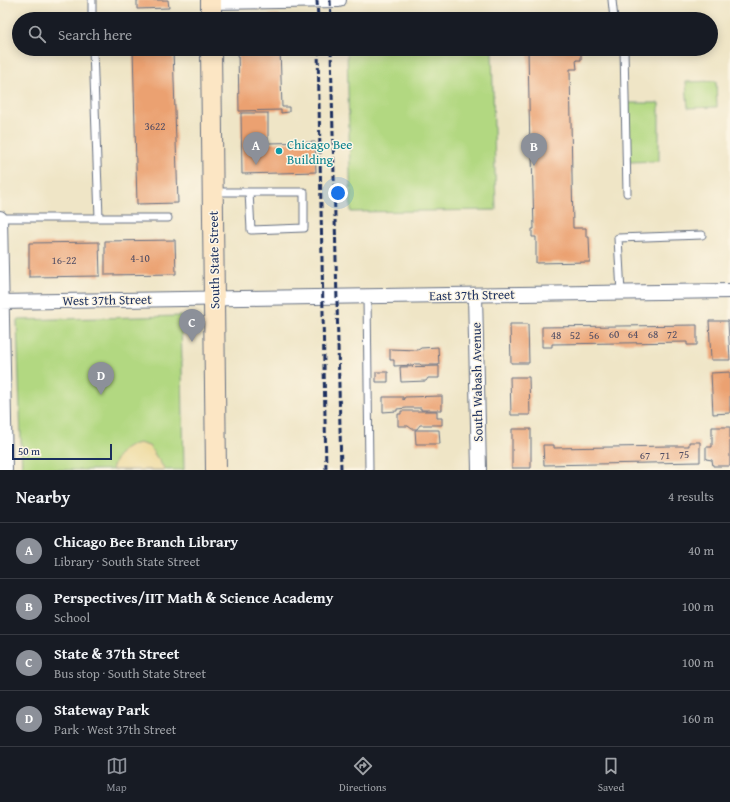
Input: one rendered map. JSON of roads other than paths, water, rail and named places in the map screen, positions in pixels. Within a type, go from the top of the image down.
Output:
[{"type":"main road","name":"South State Street","points":[[211,56],[216,470]]},
{"type":"street","points":[[211,5],[339,0]]},
{"type":"street","points":[[0,218],[5,470]]},
{"type":"street","name":"East 37th Street","points":[[214,298],[730,291]]},
{"type":"street","name":"South Wabash Avenue","points":[[475,295],[479,470]]},
{"type":"street","name":"West 37th Street","points":[[1,302],[214,298]]},
{"type":"lane","points":[[92,0],[92,12]]},
{"type":"lane","points":[[612,0],[613,12]]},
{"type":"lane","points":[[94,56],[99,218]]},
{"type":"lane","points":[[624,56],[627,193]]},
{"type":"lane","points":[[213,192],[249,192],[304,192],[304,228],[251,230],[249,192]]},
{"type":"lane","points":[[0,218],[168,218]]},
{"type":"lane","points":[[621,293],[618,238],[702,235]]},
{"type":"lane","points":[[367,296],[369,470]]},
{"type":"railway","points":[[317,0],[318,12]]},
{"type":"railway","points":[[330,0],[331,12]]},
{"type":"railway","points":[[318,56],[326,470]]},
{"type":"railway","points":[[331,56],[341,470]]},
{"type":"place","name":"Chicago Bee Building","points":[[279,151]]},
{"type":"place","name":"Chicago Bee Branch Library","points":[[256,165]]},
{"type":"place","name":"Perspectives/IIT Math & Science Academy","points":[[534,166]]},
{"type":"place","name":"State & 37th Street","points":[[192,342]]},
{"type":"place","name":"Stateway Park","points":[[101,395]]}]
